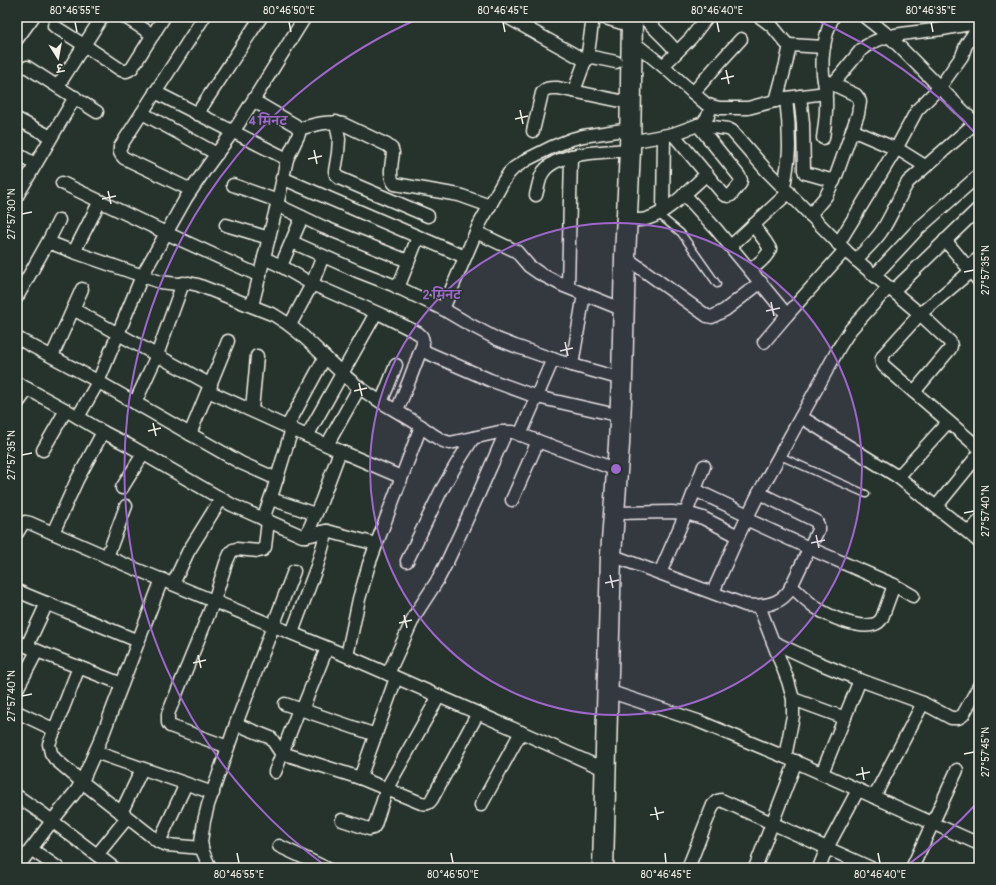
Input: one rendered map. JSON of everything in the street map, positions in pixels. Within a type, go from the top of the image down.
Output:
[{"type":"main road","points":[[603,868],[611,555],[621,416],[630,103],[635,25]]},
{"type":"street","points":[[17,39],[33,17]]},
{"type":"street","points":[[58,86],[102,17]]},
{"type":"street","points":[[125,17],[153,35]]},
{"type":"street","points":[[54,26],[121,70],[128,71],[132,68],[164,17]]},
{"type":"street","points":[[191,190],[124,158],[120,154],[120,146],[204,17]]},
{"type":"street","points":[[197,114],[261,17]]},
{"type":"street","points":[[78,417],[98,382],[142,276],[166,233],[191,190],[254,101],[305,17]]},
{"type":"street","points":[[507,17],[586,59],[616,62]]},
{"type":"street","points":[[574,91],[586,59],[593,17]]},
{"type":"street","points":[[602,17],[635,25],[667,41],[677,52]]},
{"type":"street","points":[[663,66],[690,38],[707,17]]},
{"type":"street","points":[[823,138],[828,86],[823,69],[824,47],[828,29],[833,17]]},
{"type":"street","points":[[856,260],[881,231],[908,182],[925,166],[977,125],[889,36],[865,17]]},
{"type":"street","points":[[764,18],[786,43],[790,45],[824,47]]},
{"type":"street","points":[[635,25],[663,66],[706,104],[720,108],[748,108],[800,96],[828,86],[865,46],[889,36],[942,29],[979,22]]},
{"type":"street","points":[[764,342],[842,247],[917,110],[940,87],[962,56],[966,45],[979,26]]},
{"type":"street","points":[[693,93],[741,39]]},
{"type":"street","points":[[730,246],[753,225],[786,190],[789,124],[781,100],[790,45]]},
{"type":"street","points":[[27,67],[97,112]]},
{"type":"street","points":[[810,215],[826,196],[834,181],[858,114],[860,102],[856,95],[852,92],[828,86]]},
{"type":"street","points":[[533,130],[542,93],[545,89],[552,88],[574,91],[630,103]]},
{"type":"street","points":[[155,92],[287,159]]},
{"type":"street","points":[[800,96],[803,123],[805,173],[834,181]]},
{"type":"street","points":[[18,192],[74,97]]},
{"type":"street","points":[[254,101],[295,125],[299,129]]},
{"type":"street","points":[[536,195],[542,174],[552,164],[571,156],[630,140],[668,135],[698,125],[703,123],[708,116],[711,106]]},
{"type":"street","points":[[142,113],[217,154]]},
{"type":"street","points":[[17,119],[51,137]]},
{"type":"street","points":[[299,129],[321,123],[336,122],[343,124],[387,145],[392,149],[391,178],[392,182],[395,184],[458,195],[490,206]]},
{"type":"street","points":[[336,122],[339,139],[335,171],[336,175],[339,178],[428,216]]},
{"type":"street","points":[[698,125],[728,129],[732,131],[767,171],[842,247],[920,314],[950,342],[950,349],[914,392]]},
{"type":"street","points":[[668,135],[707,174],[724,194],[728,196],[731,195],[740,184],[741,180],[735,170],[698,125]]},
{"type":"street","points":[[252,306],[278,203],[287,159],[299,134],[299,129]]},
{"type":"street","points":[[852,130],[896,149],[925,166]]},
{"type":"street","points":[[660,212],[668,135]]},
{"type":"street","points":[[443,309],[476,232],[509,173],[518,164],[552,147],[577,137],[630,140]]},
{"type":"street","points":[[17,154],[35,164]]},
{"type":"street","points":[[568,287],[571,156]]},
{"type":"street","points":[[626,220],[649,218],[660,212],[707,174]]},
{"type":"street","points":[[875,275],[918,229],[979,175]]},
{"type":"street","points":[[282,178],[465,257]]},
{"type":"street","points":[[62,183],[260,276]]},
{"type":"street","points":[[232,185],[278,203],[323,227],[408,261]]},
{"type":"street","points":[[684,194],[751,270],[787,315]]},
{"type":"street","points":[[74,252],[100,201]]},
{"type":"street","points":[[713,592],[759,493],[845,337],[856,323],[891,289],[979,208]]},
{"type":"street","points":[[281,266],[302,217]]},
{"type":"street","points":[[17,297],[59,220]]},
{"type":"street","points":[[226,225],[269,238]]},
{"type":"street","points":[[751,270],[766,256],[770,249],[753,225]]},
{"type":"street","points":[[476,232],[516,251],[534,270],[568,287],[624,310]]},
{"type":"street","points":[[398,288],[418,236]]},
{"type":"street","points":[[945,240],[979,281]]},
{"type":"street","points":[[48,242],[142,276],[168,283],[190,283],[198,285],[274,315],[298,331],[342,374],[359,388],[445,442],[450,443],[499,432],[506,432],[538,441],[617,470]]},
{"type":"street","points":[[292,242],[443,309],[496,339],[553,359],[622,379]]},
{"type":"street","points":[[290,325],[312,284],[323,256]]},
{"type":"street","points":[[625,257],[707,316],[712,317],[726,310],[761,282]]},
{"type":"street","points":[[264,258],[312,284],[418,333],[423,340],[423,344],[397,411]]},
{"type":"street","points":[[979,258],[970,269],[920,314],[885,353],[881,360],[884,366],[979,448]]},
{"type":"street","points":[[135,403],[157,355],[183,283]]},
{"type":"street","points":[[52,356],[82,289]]},
{"type":"street","points":[[572,365],[584,294]]},
{"type":"street","points":[[73,309],[157,355],[209,388],[307,436],[401,477]]},
{"type":"street","points":[[307,436],[376,313]]},
{"type":"street","points":[[190,434],[228,341]]},
{"type":"street","points":[[19,343],[52,356],[241,463],[277,479]]},
{"type":"street","points":[[421,350],[490,380],[537,397],[621,416]]},
{"type":"street","points":[[252,410],[257,356]]},
{"type":"street","points":[[228,747],[170,726],[167,720],[168,714],[214,601],[230,554],[236,549],[259,551],[263,550],[265,547],[266,520],[270,499],[277,479],[290,428],[325,357]]},
{"type":"street","points":[[520,435],[553,359]]},
{"type":"street","points":[[381,402],[396,365]]},
{"type":"street","points":[[17,383],[232,505],[302,536],[327,531],[376,544]]},
{"type":"street","points":[[327,445],[359,388]]},
{"type":"street","points":[[17,404],[28,389]]},
{"type":"street","points":[[43,450],[66,410]]},
{"type":"street","points":[[801,417],[898,477],[979,542]]},
{"type":"street","points":[[898,477],[948,422]]},
{"type":"street","points":[[347,656],[368,564],[421,426]]},
{"type":"street","points":[[53,534],[77,480],[103,432]]},
{"type":"street","points":[[360,778],[376,735],[392,676],[415,615],[437,581],[447,562],[506,432]]},
{"type":"street","points":[[407,561],[441,491],[473,438]]},
{"type":"street","points":[[512,500],[538,441]]},
{"type":"street","points":[[306,536],[340,451]]},
{"type":"street","points":[[122,488],[143,454]]},
{"type":"street","points":[[936,507],[979,454]]},
{"type":"street","points":[[660,573],[686,513],[704,466]]},
{"type":"street","points":[[695,490],[809,548],[894,585],[913,596]]},
{"type":"street","points":[[611,555],[745,605],[760,606],[779,600],[786,595],[791,586],[819,527],[816,521],[759,493]]},
{"type":"street","points":[[18,865],[82,782],[138,641],[167,582],[188,552],[221,499]]},
{"type":"street","points":[[270,499],[315,514]]},
{"type":"street","points":[[107,557],[126,506]]},
{"type":"street","points":[[614,513],[686,513],[703,518],[738,536]]},
{"type":"street","points":[[969,533],[979,521]]},
{"type":"street","points":[[17,533],[22,524],[25,522],[34,524],[53,534],[107,557],[347,656],[606,770]]},
{"type":"street","points":[[292,634],[317,566],[327,531]]},
{"type":"street","points":[[210,868],[203,852],[201,842],[204,821],[236,724],[294,571]]},
{"type":"street","points":[[791,586],[816,607],[827,614],[849,623],[868,626],[879,622],[882,618],[894,585]]},
{"type":"street","points":[[17,591],[138,641]]},
{"type":"street","points":[[17,689],[27,646],[47,603]]},
{"type":"street","points":[[755,868],[772,824],[790,759],[793,716],[793,699],[788,681],[760,606]]},
{"type":"street","points":[[773,642],[860,680],[922,703],[951,718],[961,717],[975,703],[979,686]]},
{"type":"street","points":[[27,646],[122,684]]},
{"type":"street","points":[[274,772],[327,648]]},
{"type":"street","points":[[79,667],[49,744],[51,753],[55,759],[159,842],[167,845],[202,848]]},
{"type":"street","points":[[822,773],[860,680]]},
{"type":"street","points":[[608,691],[698,721],[822,773],[979,844]]},
{"type":"street","points":[[342,820],[373,828],[377,821],[387,788],[439,696]]},
{"type":"street","points":[[793,699],[845,718]]},
{"type":"street","points":[[874,797],[922,703]]},
{"type":"street","points":[[285,704],[376,735]]},
{"type":"street","points":[[17,712],[55,730]]},
{"type":"street","points":[[236,724],[271,738],[278,750],[282,753],[360,778],[426,804],[430,802],[478,713]]},
{"type":"street","points":[[481,804],[521,732]]},
{"type":"street","points":[[95,752],[212,793]]},
{"type":"street","points":[[97,856],[124,815],[142,769]]},
{"type":"street","points":[[912,868],[957,770]]},
{"type":"street","points":[[159,842],[186,784]]},
{"type":"street","points":[[819,868],[827,848],[858,790]]},
{"type":"street","points":[[17,796],[114,868]]},
{"type":"street","points":[[688,868],[713,805],[717,801],[721,800],[724,800],[772,824],[871,868]]},
{"type":"street","points":[[279,846],[312,865],[326,868]]},
{"type":"street","points":[[31,849],[58,868]]},
{"type":"lane","points":[[660,212],[681,233],[717,284]]},
{"type":"lane","points":[[780,456],[866,494]]}]
